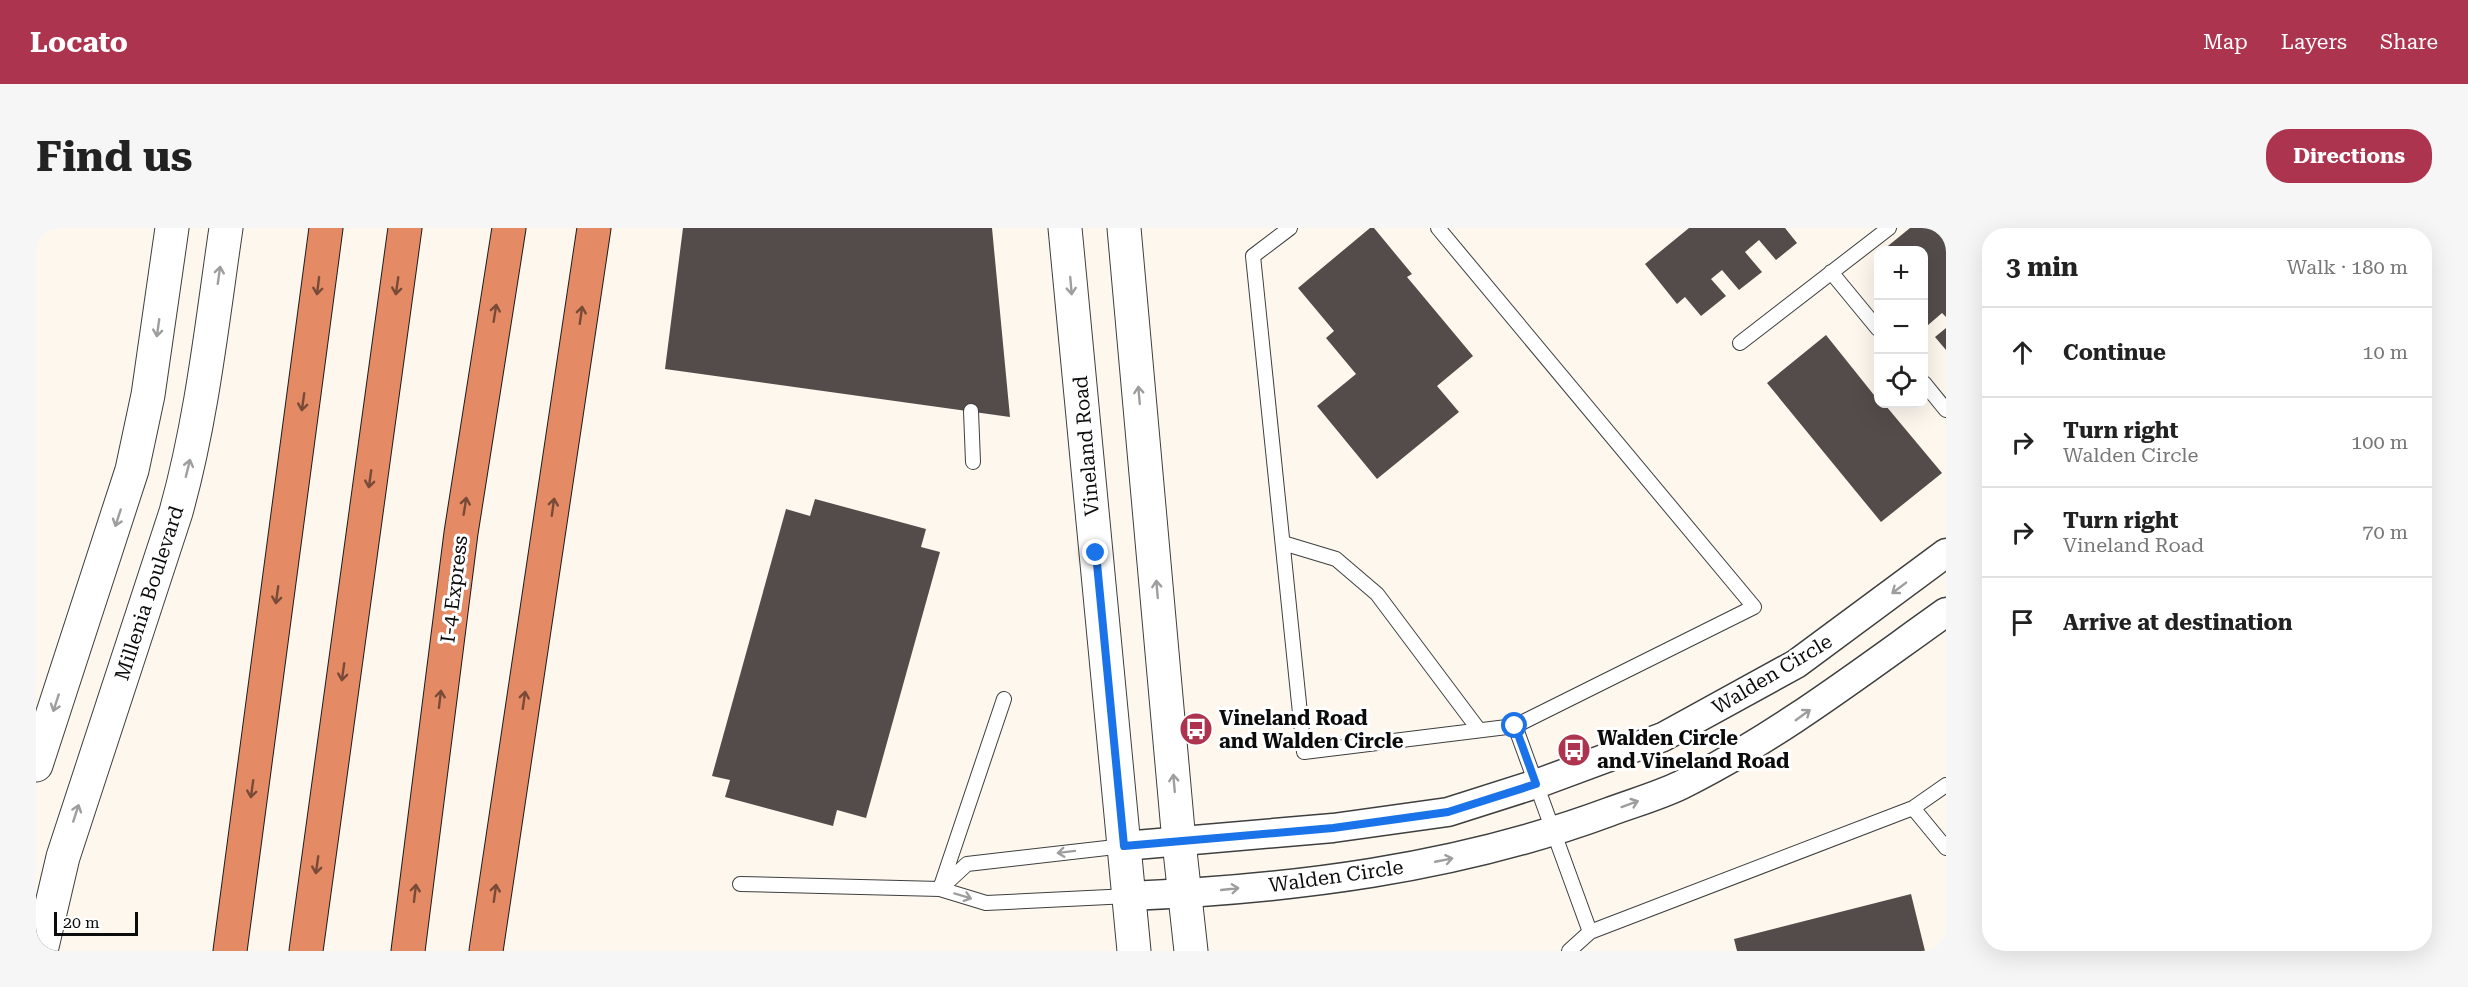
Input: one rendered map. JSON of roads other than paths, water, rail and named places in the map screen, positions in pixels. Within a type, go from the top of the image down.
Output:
[{"type":"highway","points":[[230,951],[326,228]]},
{"type":"highway","points":[[306,951],[405,228]]},
{"type":"highway","name":"I-4 Express","points":[[408,951],[461,533],[508,228]]},
{"type":"highway","points":[[486,951],[594,228]]},
{"type":"street","points":[[36,765],[132,470],[150,387],[172,228]]},
{"type":"street","name":"Millenia Boulevard","points":[[41,951],[49,855],[176,512],[187,471],[200,414],[226,228]]},
{"type":"street","name":"Vineland Road","points":[[1065,228],[1134,951]]},
{"type":"street","points":[[1124,228],[1179,842],[1191,951]]},
{"type":"street","name":"Walden Circle","points":[[1124,846],[1333,828],[1448,812],[1536,784],[1663,736],[1796,664],[1946,553]]},
{"type":"street","name":"Walden Circle","points":[[1129,896],[1345,878],[1451,859],[1554,832],[1680,785],[1788,725],[1946,612]]},
{"type":"lane","points":[[1290,228],[1254,256],[1304,752],[1515,726],[1754,607],[1438,228]]},
{"type":"lane","points":[[1740,343],[1888,228]]},
{"type":"lane","points":[[1831,272],[1874,324]]},
{"type":"lane","points":[[1928,389],[1946,410]]},
{"type":"lane","points":[[971,411],[972,462]]},
{"type":"lane","points":[[1283,543],[1336,559],[1377,594],[1479,730]]},
{"type":"lane","points":[[940,889],[1004,699]]},
{"type":"lane","points":[[1515,726],[1590,932]]},
{"type":"lane","points":[[1569,951],[1590,932],[1913,808],[1946,785]]},
{"type":"lane","points":[[1913,808],[1946,848]]},
{"type":"lane","points":[[940,889],[967,864],[1124,846]]},
{"type":"lane","points":[[740,884],[940,889],[986,903],[1129,896]]},
{"type":"place","name":"Vineland Road and Walden Circle","points":[[1196,729]]},
{"type":"place","name":"Walden Circle and Vineland Road","points":[[1574,750]]}]
